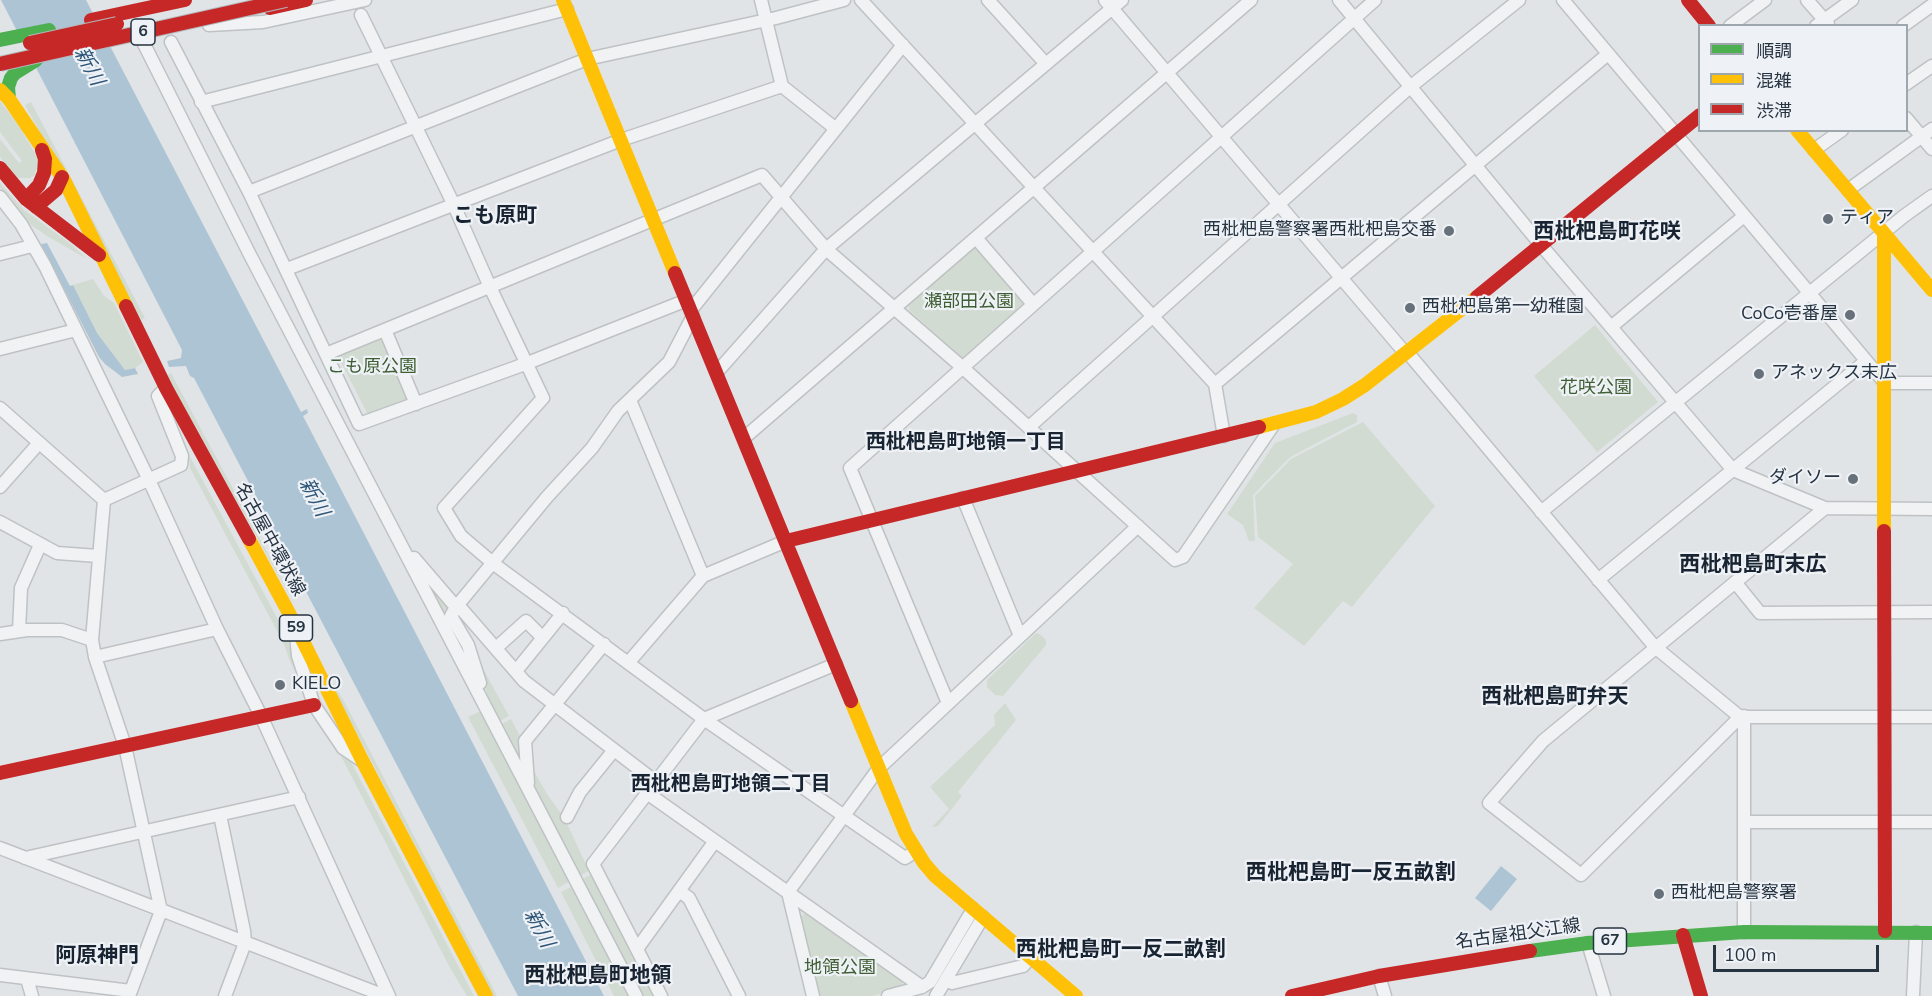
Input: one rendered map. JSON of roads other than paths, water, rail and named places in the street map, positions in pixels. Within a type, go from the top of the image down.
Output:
[{"type":"main road","name":"6","points":[[7,67],[286,0]]},
{"type":"main road","points":[[7,67],[306,0]]},
{"type":"main road","points":[[1688,0],[1707,24]]},
{"type":"main road","points":[[4,38],[124,9],[191,3]]},
{"type":"main road","name":"6","points":[[0,49],[191,3]]},
{"type":"main road","points":[[565,4],[906,834],[935,876],[1076,996]]},
{"type":"main road","name":"59","points":[[5,94],[8,87],[7,67]]},
{"type":"main road","name":"名古屋中環状線","points":[[5,94],[62,177],[166,388],[295,626],[362,760],[486,996]]},
{"type":"main road","points":[[786,541],[1316,412],[1343,399],[1407,353],[1698,117]]},
{"type":"main road","points":[[1799,132],[1932,290]]},
{"type":"main road","points":[[31,203],[44,173],[45,159],[42,149]]},
{"type":"main road","name":"名古屋中環状線","points":[[0,168],[31,203],[105,261]]},
{"type":"main road","points":[[31,203],[56,190],[62,177]]},
{"type":"main road","points":[[1884,234],[1885,931]]},
{"type":"main road","points":[[0,773],[314,705]]},
{"type":"main road","name":"名古屋祖父江線","points":[[1292,996],[1379,976],[1490,956],[1588,943],[1744,932],[1932,933]]},
{"type":"main road","points":[[1683,935],[1701,996]]},
{"type":"street","points":[[144,9],[169,0]]},
{"type":"street","points":[[191,26],[263,22],[364,0]]},
{"type":"street","points":[[761,0],[782,86],[836,129]]},
{"type":"street","points":[[249,192],[587,59],[766,20],[844,0]]},
{"type":"street","points":[[861,0],[1215,384],[1224,436]]},
{"type":"street","points":[[988,0],[1046,64]]},
{"type":"street","points":[[744,438],[1251,0]]},
{"type":"street","points":[[1339,0],[1541,245],[1733,470],[1825,508],[1932,509]]},
{"type":"street","points":[[948,703],[850,468],[1374,0]]},
{"type":"street","points":[[1029,427],[1410,87],[1519,0]]},
{"type":"street","points":[[1563,0],[1885,383],[1932,384]]},
{"type":"street","points":[[1733,24],[1765,0]]},
{"type":"street","points":[[1807,0],[1823,24],[1852,0]]},
{"type":"street","points":[[717,372],[826,249],[1046,64],[1113,3],[1167,73],[1278,205],[1407,353],[1655,647],[1742,716],[1932,717]]},
{"type":"street","points":[[201,102],[565,4]]},
{"type":"street","points":[[1906,24],[1932,5]]},
{"type":"street","points":[[361,15],[453,203],[525,364],[543,398],[444,508],[461,536],[494,564],[704,719],[844,816],[905,858],[916,851]]},
{"type":"street","points":[[134,39],[249,253],[636,996]]},
{"type":"street","points":[[171,42],[249,192],[360,424],[525,364],[690,309]]},
{"type":"street","points":[[491,716],[468,645],[451,616],[457,606],[592,448],[618,411],[669,362],[690,309],[903,45]]},
{"type":"street","points":[[1215,384],[1608,54]]},
{"type":"street","points":[[1908,83],[1932,66]]},
{"type":"street","points":[[287,269],[621,140],[782,86]]},
{"type":"street","points":[[1908,119],[1927,133],[1932,149]]},
{"type":"street","points":[[1814,150],[1839,132]]},
{"type":"street","points":[[1848,190],[1927,133]]},
{"type":"street","points":[[326,354],[762,176],[826,249],[962,367],[1175,560],[1183,557],[1274,424]]},
{"type":"street","points":[[1542,512],[1904,216],[1932,196]]},
{"type":"street","points":[[0,198],[21,224],[45,266],[149,480],[217,629],[299,797],[387,996]]},
{"type":"street","points":[[1611,327],[1744,216]]},
{"type":"street","points":[[976,238],[1033,304]]},
{"type":"street","points":[[0,254],[32,246]]},
{"type":"street","points":[[0,349],[76,330]]},
{"type":"street","points":[[385,330],[416,404]]},
{"type":"street","points":[[1598,580],[1866,361]]},
{"type":"street","points":[[104,500],[181,465],[182,456],[158,396],[166,388]]},
{"type":"street","points":[[630,400],[703,576]]},
{"type":"street","points":[[0,408],[104,500]]},
{"type":"street","points":[[0,487],[39,443]]},
{"type":"street","points":[[963,498],[1020,636]]},
{"type":"street","points":[[0,975],[130,994],[161,911],[125,746],[95,657],[92,640],[104,500]]},
{"type":"street","points":[[1742,716],[1581,875],[1489,804],[1543,741],[1825,508]]},
{"type":"street","points":[[0,522],[57,553],[98,556]]},
{"type":"street","points":[[813,996],[788,892],[879,768],[1138,525]]},
{"type":"street","points":[[628,663],[703,576],[786,541]]},
{"type":"street","points":[[400,542],[524,681],[656,782]]},
{"type":"street","points":[[19,631],[21,588],[40,545]]},
{"type":"street","points":[[1735,582],[1760,613],[1932,612]]},
{"type":"street","points":[[516,671],[563,613]]},
{"type":"street","points":[[496,648],[525,621],[543,638]]},
{"type":"street","points":[[295,626],[298,656],[314,705],[343,748],[362,760]]},
{"type":"street","points":[[95,657],[217,629]]},
{"type":"street","points":[[0,634],[62,630],[92,640]]},
{"type":"street","points":[[528,786],[525,741],[604,644]]},
{"type":"street","points":[[661,996],[593,864],[704,719],[836,664]]},
{"type":"street","points":[[1742,716],[1744,932]]},
{"type":"street","points":[[567,817],[580,792],[614,750]]},
{"type":"street","points":[[647,793],[922,987]]},
{"type":"street","points":[[25,858],[299,797]]},
{"type":"street","points":[[220,815],[245,943],[225,996]]},
{"type":"street","points":[[1744,822],[1932,822]]},
{"type":"street","points":[[637,949],[715,841]]},
{"type":"street","points":[[0,848],[245,943],[353,990],[387,996]]},
{"type":"street","points":[[679,891],[689,898],[739,996]]},
{"type":"street","points":[[936,996],[978,913]]},
{"type":"street","points":[[888,996],[922,987],[930,982],[978,913]]},
{"type":"street","points":[[1913,996],[1916,932]]},
{"type":"street","points":[[1588,943],[1604,996]]},
{"type":"street","points":[[946,979],[952,982],[1023,966],[1031,957]]},
{"type":"street","points":[[1379,976],[1385,996]]},
{"type":"street","points":[[27,979],[32,996]]},
{"type":"water","name":"新川","points":[[1,0],[86,0],[301,412],[307,409],[308,413],[303,416],[604,996],[518,996],[194,378],[190,376],[186,366],[169,367],[167,361],[181,358],[182,350]]},
{"type":"water","points":[[47,243],[70,286],[73,285],[97,333],[125,370],[135,368],[138,374],[122,377],[99,357],[41,244]]},
{"type":"water","points":[[1501,866],[1517,879],[1491,911],[1475,898]]},
{"type":"place","name":"ティア","points":[[1828,219]]},
{"type":"place","name":"西枇杷島警察署西枇杷島交番","points":[[1449,231]]},
{"type":"place","name":"西枇杷島第一幼稚園","points":[[1410,308]]},
{"type":"place","name":"CoCo壱番屋","points":[[1850,315]]},
{"type":"place","name":"アネックス末広","points":[[1759,374]]},
{"type":"place","name":"ダイソー","points":[[1853,479]]},
{"type":"place","name":"KIELO","points":[[280,685]]},
{"type":"place","name":"西枇杷島警察署","points":[[1659,894]]},
{"type":"district","name":"こも原町","points":[[495,217]]},
{"type":"district","name":"西枇杷島町花咲","points":[[1607,233]]},
{"type":"district","name":"西枇杷島町地領一丁目","points":[[966,443]]},
{"type":"district","name":"西枇杷島町末広","points":[[1753,566]]},
{"type":"district","name":"西枇杷島町弁天","points":[[1555,698]]},
{"type":"district","name":"西枇杷島町地領二丁目","points":[[731,785]]},
{"type":"district","name":"西枇杷島町一反五畝割","points":[[1351,874]]},
{"type":"district","name":"西枇杷島町一反二畝割","points":[[1121,951]]},
{"type":"district","name":"阿原神門","points":[[97,957]]},
{"type":"district","name":"西枇杷島町地領","points":[[598,977]]},
{"type":"park label","name":"瀬部田公園","points":[[969,303]]},
{"type":"park label","name":"こも原公園","points":[[372,368]]},
{"type":"park label","name":"花咲公園","points":[[1596,389]]},
{"type":"park label","name":"地領公園","points":[[840,969]]}]
